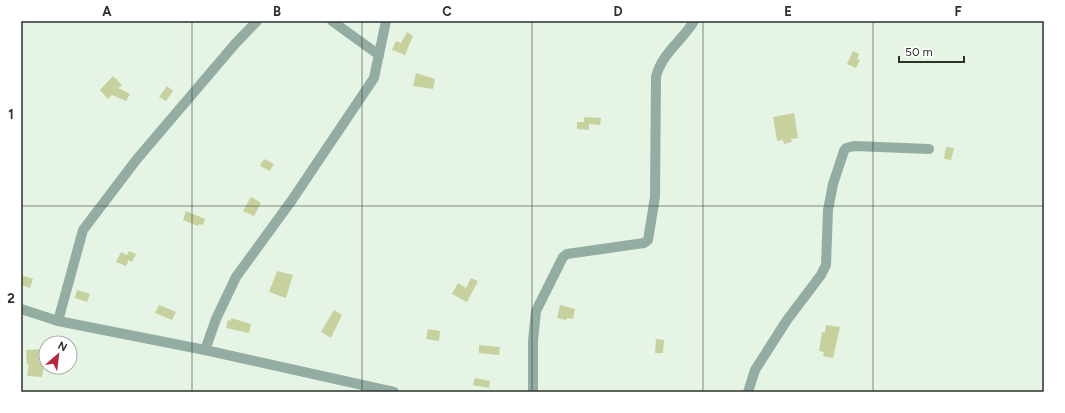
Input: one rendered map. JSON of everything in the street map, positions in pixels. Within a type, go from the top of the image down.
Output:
[{"type":"street","points":[[58,321],[83,230],[137,159],[235,44],[257,21]]},
{"type":"street","points":[[332,21],[380,55]]},
{"type":"street","points":[[205,350],[216,319],[236,277],[292,200],[368,87],[377,69],[386,21]]},
{"type":"street","points":[[533,392],[533,341],[536,311],[563,257],[567,254],[644,243],[648,240],[655,196],[656,77],[658,68],[664,58],[694,21]]},
{"type":"street","points":[[748,392],[754,370],[786,320],[821,274],[826,265],[828,210],[833,184],[846,148],[854,146],[928,149]]},
{"type":"street","points":[[21,309],[58,321],[205,350],[359,389],[394,392]]},
{"type":"building","points":[[407,32],[413,36],[405,55],[392,50],[396,41],[401,43]]},
{"type":"building","points":[[853,51],[859,54],[857,59],[860,60],[856,68],[847,64]]},
{"type":"building","points":[[416,73],[435,79],[433,89],[413,86]]},
{"type":"building","points":[[113,76],[122,85],[118,88],[130,94],[126,101],[112,95],[108,99],[100,90]]},
{"type":"building","points":[[167,86],[173,91],[166,101],[159,97]]},
{"type":"building","points":[[794,113],[798,138],[791,139],[792,142],[784,144],[783,140],[777,141],[773,117]]},
{"type":"building","points":[[584,117],[601,118],[600,125],[589,124],[589,130],[577,129],[577,122],[584,122]]},
{"type":"building","points":[[946,147],[954,148],[951,160],[944,159]]},
{"type":"building","points":[[264,159],[274,164],[270,171],[260,166]]},
{"type":"building","points":[[251,197],[261,203],[254,216],[243,211]]},
{"type":"building","points":[[186,211],[205,219],[203,225],[199,224],[198,226],[183,220]]},
{"type":"building","points":[[129,251],[136,254],[132,262],[129,260],[126,266],[116,262],[121,252],[127,255]]},
{"type":"building","points":[[277,271],[293,275],[286,298],[269,292]]},
{"type":"building","points":[[21,275],[33,279],[30,288],[21,285]]},
{"type":"building","points":[[471,278],[478,281],[467,302],[452,294],[458,283],[466,288]]},
{"type":"building","points":[[77,290],[90,294],[87,302],[75,298]]},
{"type":"building","points":[[159,305],[176,312],[172,320],[155,313]]},
{"type":"building","points":[[560,305],[575,309],[573,319],[567,318],[566,320],[557,318]]},
{"type":"building","points":[[334,310],[342,315],[331,338],[321,332]]},
{"type":"building","points":[[231,318],[251,324],[249,333],[226,328],[228,320],[231,321]]},
{"type":"building","points":[[826,325],[840,327],[833,358],[823,356],[824,352],[819,351],[822,332],[825,332]]},
{"type":"building","points":[[428,329],[440,331],[439,341],[426,339]]},
{"type":"building","points":[[656,339],[664,340],[663,353],[655,353]]},
{"type":"building","points":[[479,345],[500,347],[499,355],[479,353]]},
{"type":"building","points":[[38,349],[38,375],[42,375],[42,377],[27,376],[29,364],[27,365],[26,350]]},
{"type":"building","points":[[475,378],[490,381],[489,388],[473,385]]}]
